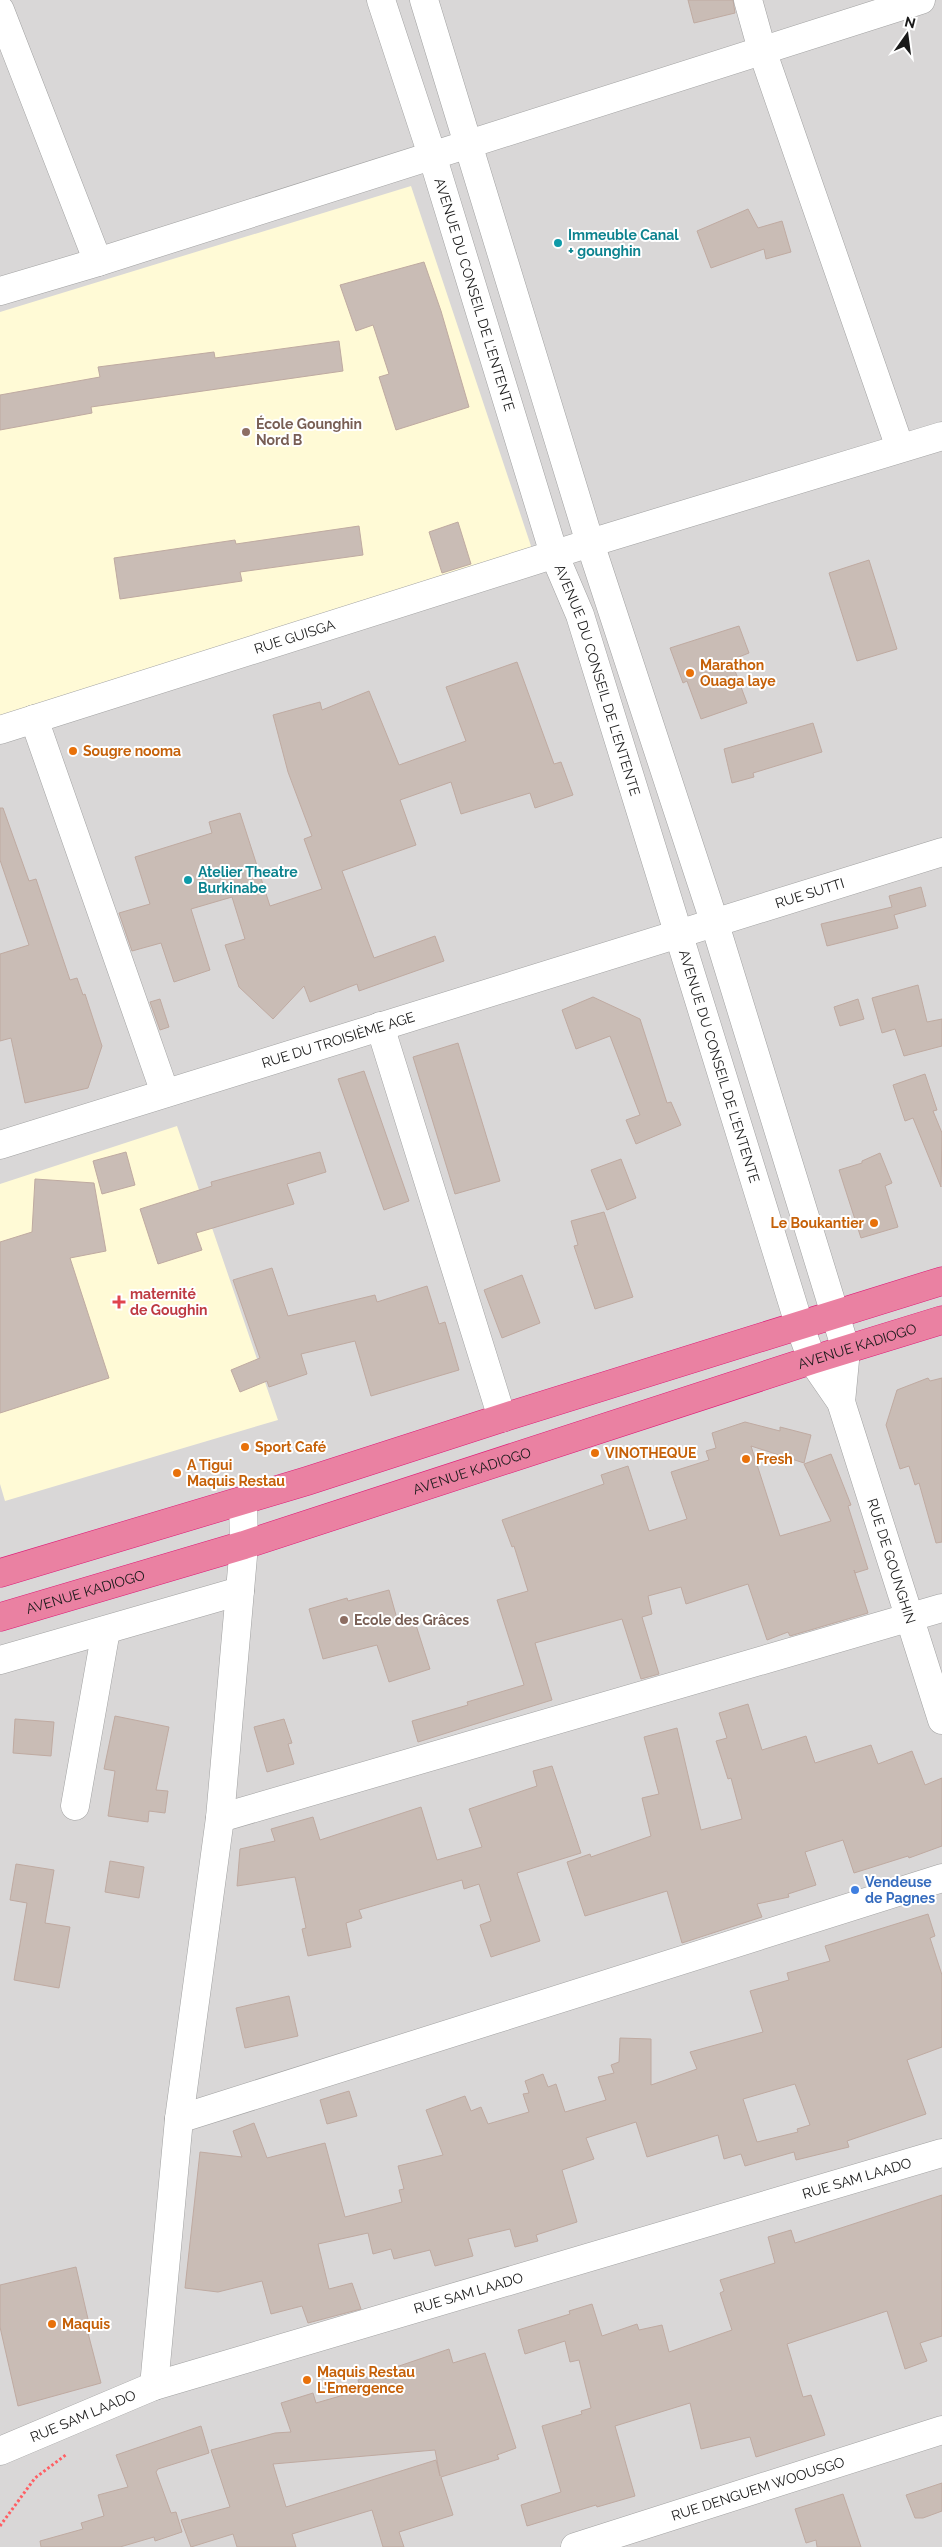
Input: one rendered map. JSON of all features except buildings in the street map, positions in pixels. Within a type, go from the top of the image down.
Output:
[{"type":"highway","points":[[0,1573],[243,1501],[799,1324],[942,1281]]},
{"type":"highway","name":"AVENUE KADIOGO","points":[[0,1617],[244,1545],[812,1360],[942,1320]]},
{"type":"street","name":"AVENUE DU CONSEIL DE L'ENTENTE","points":[[381,0],[432,156],[554,554],[580,615],[676,933],[812,1360]]},
{"type":"street","points":[[424,0],[590,543],[714,921],[846,1350]]},
{"type":"street","points":[[748,0],[762,50],[900,448]]},
{"type":"street","points":[[0,291],[98,262],[921,0]]},
{"type":"street","points":[[0,10],[98,262]]},
{"type":"street","name":"RUE GUISGA","points":[[0,730],[554,554],[942,436]]},
{"type":"street","points":[[34,719],[165,1093]]},
{"type":"street","name":"RUE SUTTI","points":[[676,933],[942,852]]},
{"type":"street","name":"RUE DU TROISIÈME AGE","points":[[0,1145],[676,933]]},
{"type":"street","points":[[380,1026],[502,1418]]},
{"type":"street","name":"RUE DE GOUNGHIN","points":[[841,1402],[846,1350]]},
{"type":"street","name":"RUE DE GOUNGHIN","points":[[812,1360],[841,1402],[942,1720]]},
{"type":"street","points":[[154,2386],[178,2120],[220,1818],[244,1545],[243,1501]]},
{"type":"street","points":[[0,1660],[240,1591]]},
{"type":"street","points":[[220,1818],[942,1608]]},
{"type":"street","points":[[75,1806],[106,1630]]},
{"type":"street","points":[[178,2120],[942,1878]]},
{"type":"street","name":"RUE SAM LAADO","points":[[0,2451],[154,2386],[942,2153]]},
{"type":"street","name":"RUE DENGUEM WOOUSGO","points":[[575,2547],[942,2430]]},
{"type":"path","points":[[0,2526],[35,2478],[72,2450]]},
{"type":"shaded area","points":[[0,0],[942,0],[942,2547],[0,2547]]},
{"type":"shaded area","name":"École Gounghin Nord B","points":[[411,186],[533,552],[0,721],[0,312]]},
{"type":"shaded area","name":"maternité de Goughin","points":[[177,1126],[278,1420],[5,1501],[0,1484],[0,1184]]},
{"type":"place","name":"Immeuble Canal + gounghin","points":[[558,243]]},
{"type":"place","name":"École Gounghin Nord B","points":[[246,432]]},
{"type":"place","name":"Marathon Ouaga laye","points":[[690,673]]},
{"type":"place","name":"Sougre nooma","points":[[73,751]]},
{"type":"place","name":"Atelier Theatre Burkinabe","points":[[188,880]]},
{"type":"place","name":"Le Boukantier","points":[[874,1223]]},
{"type":"place","name":"maternité de Goughin","points":[[119,1302]]},
{"type":"place","name":"Sport Café","points":[[245,1447]]},
{"type":"place","name":"VINOTHEQUE","points":[[595,1453]]},
{"type":"place","name":"Fresh","points":[[746,1459]]},
{"type":"place","name":"A Tigui Maquis Restau","points":[[177,1473]]},
{"type":"place","name":"Ecole des Grâces","points":[[344,1620]]},
{"type":"place","name":"Vendeuse de Pagnes","points":[[855,1890]]},
{"type":"place","name":"Maquis","points":[[52,2324]]},
{"type":"place","name":"Maquis Restau L'Emergence","points":[[307,2380]]}]
